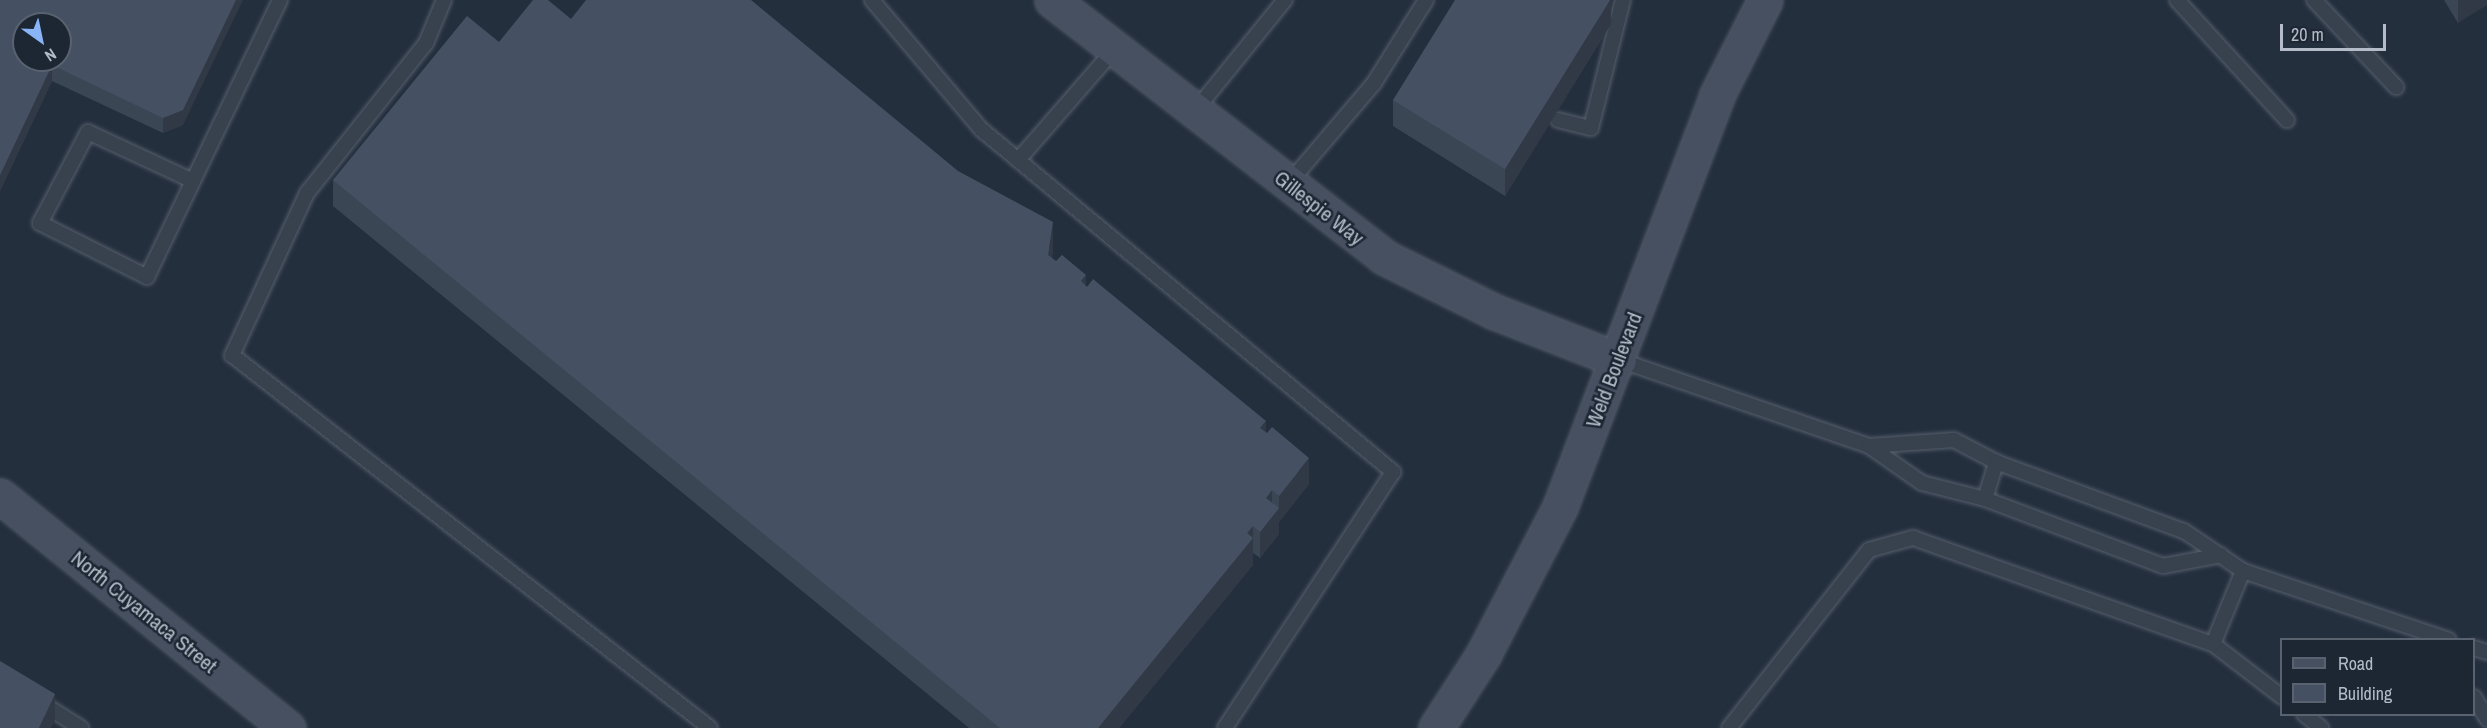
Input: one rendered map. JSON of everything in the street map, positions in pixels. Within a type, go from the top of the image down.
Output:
[{"type":"main road","name":"Gillespie Way","points":[[1052,0],[1288,184],[1405,268],[1493,311],[1619,360]]},
{"type":"main road","name":"Weld Boulevard","points":[[1436,728],[1539,552],[1619,360],[1717,95],[1765,0]]},
{"type":"main road","name":"North Cuyamaca Street","points":[[0,496],[288,728]]},
{"type":"lane","points":[[193,181],[88,132],[40,224],[147,277],[193,181],[279,0]]},
{"type":"lane","points":[[444,0],[426,43],[308,193],[232,355],[710,728]]},
{"type":"lane","points":[[872,0],[982,130],[1393,472],[1225,728]]},
{"type":"lane","points":[[1195,111],[1285,0]]},
{"type":"lane","points":[[1288,184],[1374,83],[1426,0]]},
{"type":"lane","points":[[1558,120],[1591,128],[1623,0]]},
{"type":"lane","points":[[2177,0],[2287,120]]},
{"type":"lane","points":[[2323,3],[2396,87]]},
{"type":"lane","points":[[1018,160],[1115,49]]},
{"type":"lane","points":[[1619,360],[1869,446],[1922,483],[1985,499],[2163,566],[2221,555]]},
{"type":"lane","points":[[1869,446],[1954,440],[1996,462],[2184,531],[2243,571],[2435,637]]},
{"type":"lane","points":[[1985,499],[1996,462]]},
{"type":"lane","points":[[1730,728],[1869,550],[1913,538],[2213,644],[2280,695]]},
{"type":"lane","points":[[2213,644],[2243,571]]},
{"type":"lane","points":[[30,696],[81,728]]},
{"type":"lane","points":[[2475,699],[2487,718]]},
{"type":"lane","points":[[2306,716],[2321,728]]},
{"type":"building","points":[[0,0],[236,0],[183,110],[163,118],[67,72],[72,72],[72,12],[12,12],[12,72],[49,72],[0,175]]},
{"type":"building","points":[[533,0],[548,0],[571,19],[586,0],[751,0],[958,171],[1053,222],[1048,255],[1056,261],[1062,255],[1086,275],[1081,281],[1087,287],[1093,279],[1266,421],[1260,428],[1267,433],[1272,427],[1309,458],[1279,496],[1272,490],[1266,498],[1279,508],[1260,532],[1253,526],[1247,533],[1253,538],[1098,728],[1000,728],[333,180],[467,16],[499,42]]},
{"type":"building","points":[[1455,0],[1610,0],[1505,169],[1393,100]]},
{"type":"building","points":[[0,661],[55,694],[39,728],[0,728]]}]
